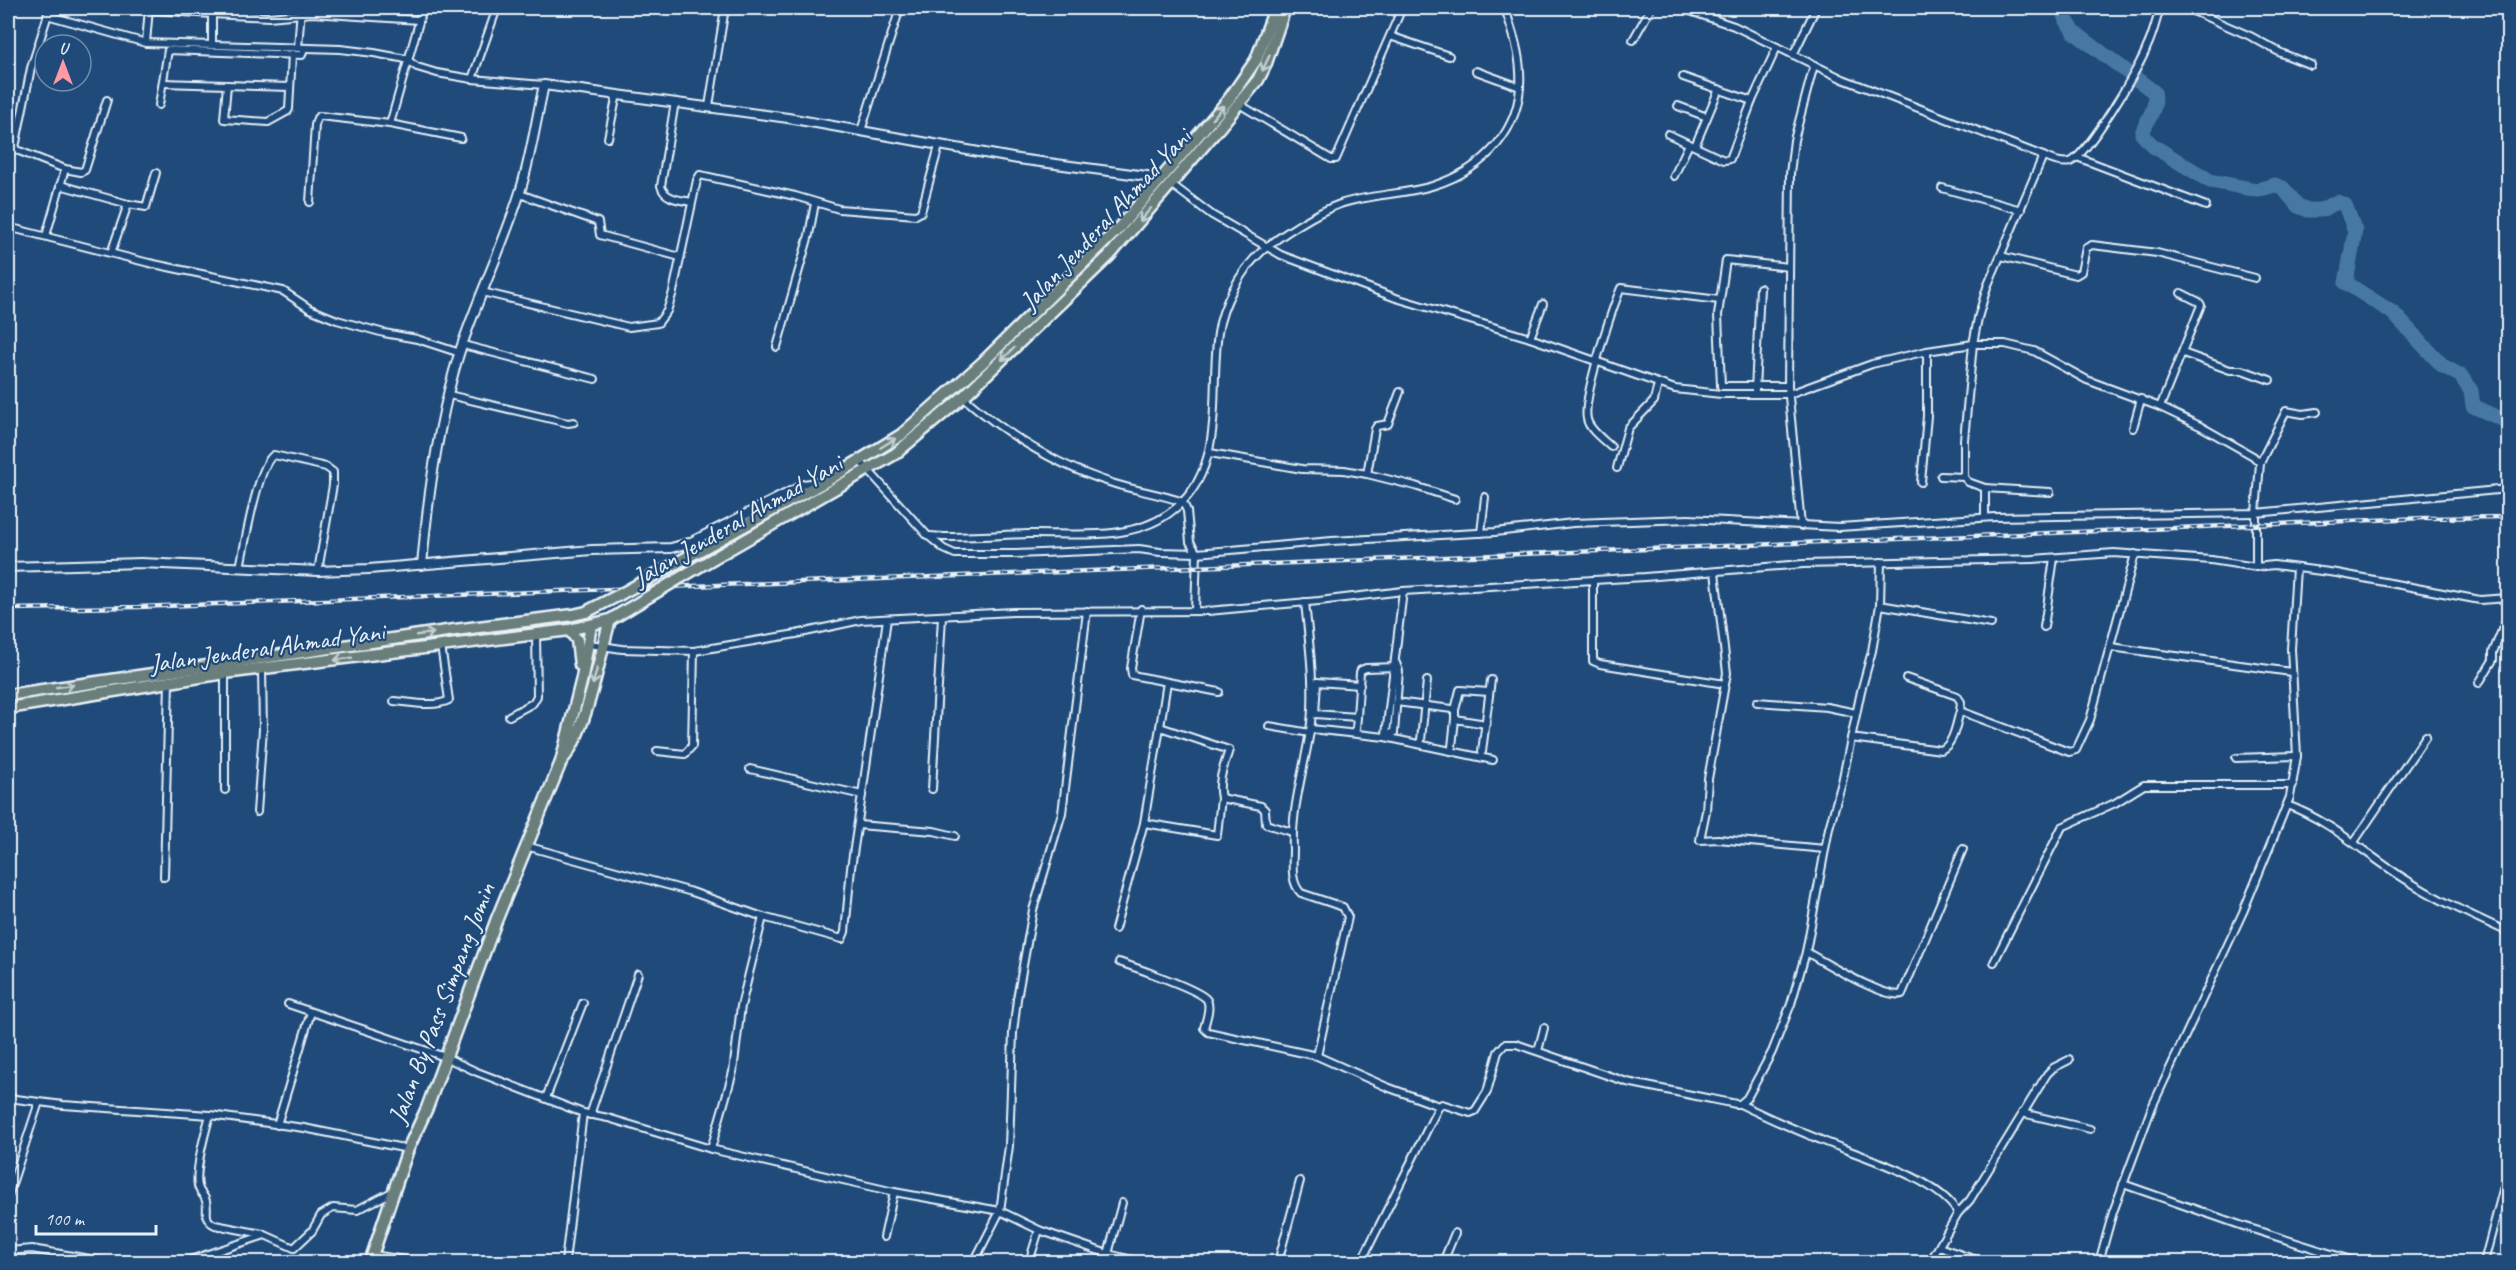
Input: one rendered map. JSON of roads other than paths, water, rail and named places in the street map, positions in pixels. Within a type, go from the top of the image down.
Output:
[{"type":"highway","points":[[8,695],[447,631],[573,615],[586,612],[619,595],[860,461],[901,435],[968,376],[1167,181],[1248,75],[1266,38],[1275,8]]},
{"type":"highway","name":"Jalan Jenderal Ahmad Yani","points":[[8,708],[225,673],[569,630],[610,620],[908,445],[963,398],[1108,256],[1167,181],[1239,104],[1265,66],[1285,8]]},
{"type":"highway","points":[[828,480],[840,487]]},
{"type":"highway","name":"Jalan By Pass Simpang Jomin","points":[[561,762],[570,750],[579,728],[610,620]]},
{"type":"highway","name":"Jalan By Pass Simpang Jomin","points":[[371,1259],[408,1149],[561,762],[582,678],[591,625]]},
{"type":"highway","points":[[569,630],[579,644],[582,678]]},
{"type":"street","points":[[50,8],[31,68],[20,131],[11,147],[65,169],[81,172],[85,170],[107,100]]},
{"type":"street","points":[[126,8],[212,11],[269,17],[332,11],[419,20]]},
{"type":"street","points":[[240,15],[241,8]]},
{"type":"street","points":[[269,17],[270,8]]},
{"type":"street","points":[[159,105],[168,50],[303,55],[301,8]]},
{"type":"street","points":[[391,18],[392,8]]},
{"type":"street","points":[[390,124],[406,59],[423,8]]},
{"type":"street","points":[[472,79],[497,8]]},
{"type":"street","points":[[709,106],[725,8]]},
{"type":"street","points":[[861,131],[900,8]]},
{"type":"street","points":[[1239,104],[1334,160],[1402,8]]},
{"type":"street","points":[[927,535],[943,537],[1113,532],[1152,523],[1168,514],[1182,502],[1197,480],[1210,453],[1218,330],[1240,276],[1248,264],[1266,248],[1319,213],[1366,197],[1430,187],[1475,167],[1497,146],[1517,109],[1520,87],[1518,51],[1505,8]]},
{"type":"street","points":[[1633,40],[1651,8]]},
{"type":"street","points":[[1681,8],[1722,21],[1814,65],[2064,163],[2077,157],[2114,108],[2147,48],[2160,8]]},
{"type":"street","points":[[1792,55],[1816,8]]},
{"type":"street","points":[[2186,8],[2250,36],[2281,53],[2312,64]]},
{"type":"street","points":[[146,43],[149,9]]},
{"type":"street","points":[[212,11],[212,45]]},
{"type":"street","points":[[47,15],[146,43],[374,52],[406,59],[426,70],[472,79],[544,85],[709,106],[939,146],[1167,181],[1212,215],[1266,248],[1317,270],[1396,298],[1530,338],[1658,384],[1691,392],[1721,394],[1788,386]]},
{"type":"street","points":[[1390,36],[1449,56]]},
{"type":"street","points":[[1668,134],[1724,160],[1730,159],[1752,101],[1778,47]]},
{"type":"street","points":[[227,85],[224,119],[270,122],[289,111],[292,54]]},
{"type":"street","points":[[1801,526],[1788,386],[1791,158],[1814,65]]},
{"type":"street","points":[[1476,71],[1520,87]]},
{"type":"street","points":[[1683,77],[1752,101]]},
{"type":"street","points":[[163,83],[290,87]]},
{"type":"street","points":[[422,565],[431,485],[449,395],[461,349],[529,163],[544,85]]},
{"type":"street","points":[[1674,176],[1707,117],[1719,89]]},
{"type":"street","points":[[608,138],[617,94]]},
{"type":"street","points":[[675,102],[661,186],[662,191],[668,196],[692,202]]},
{"type":"street","points":[[1678,106],[1707,117]]},
{"type":"street","points":[[310,202],[317,118],[322,116],[390,124],[461,138]]},
{"type":"street","points":[[482,292],[629,327],[650,326],[658,323],[667,311],[677,278],[698,177],[704,175],[860,212],[918,215],[921,212],[939,146]]},
{"type":"street","points":[[2043,156],[1983,300],[1973,344],[1964,440],[1964,477],[1968,482],[1985,488],[2050,492]]},
{"type":"street","points":[[2077,157],[2206,206]]},
{"type":"street","points":[[46,236],[65,169]]},
{"type":"street","points":[[60,185],[146,207],[156,173]]},
{"type":"street","points":[[1942,188],[2021,210]]},
{"type":"street","points":[[519,194],[597,222],[600,235],[680,257]]},
{"type":"street","points":[[777,347],[809,235],[815,203]]},
{"type":"street","points":[[111,253],[128,204]]},
{"type":"street","points":[[8,227],[203,276],[283,291],[310,309],[337,320],[384,333],[595,379]]},
{"type":"street","points":[[2001,256],[2076,275],[2081,272],[2086,248],[2092,245],[2157,253],[2254,278]]},
{"type":"street","points":[[1721,394],[1719,300],[1726,260],[1789,267]]},
{"type":"street","points":[[1611,447],[1591,427],[1586,417],[1597,361],[1621,288],[1719,300]]},
{"type":"street","points":[[1755,390],[1760,288]]},
{"type":"street","points":[[2160,407],[2201,303],[2181,293]]},
{"type":"street","points":[[1530,338],[1543,304]]},
{"type":"street","points":[[1721,386],[1789,394],[1872,364],[1927,351],[1973,344],[2005,344],[2034,351],[2086,380],[2160,407],[2227,441],[2260,463]]},
{"type":"street","points":[[1921,482],[1927,416],[1927,351]]},
{"type":"street","points":[[2183,353],[2230,370],[2242,370],[2270,380]]},
{"type":"street","points":[[1617,468],[1628,428],[1654,401],[1658,384]]},
{"type":"street","points":[[1367,474],[1375,429],[1392,420],[1400,392]]},
{"type":"street","points":[[449,395],[568,423],[573,422]]},
{"type":"street","points":[[963,398],[1007,434],[1056,462],[1117,484],[1182,502],[1187,511],[1190,542],[1197,553],[1196,610]]},
{"type":"street","points":[[2133,428],[2141,399]]},
{"type":"street","points":[[2256,567],[2256,513],[2260,463],[2286,411],[2303,414],[2317,412]]},
{"type":"street","points":[[1210,453],[1302,469],[1367,474],[1455,499]]},
{"type":"street","points":[[240,568],[255,497],[268,460],[274,455],[326,467],[333,472],[333,485],[318,571]]},
{"type":"street","points":[[860,461],[927,535],[944,549],[955,554],[1139,549],[1197,553],[1332,541],[1481,533],[1563,523],[1689,519],[1801,526],[1858,526],[1985,517],[2166,512],[2256,513],[2508,489]]},
{"type":"street","points":[[1941,476],[1964,477]]},
{"type":"street","points":[[8,567],[141,562],[318,571],[422,565],[592,550],[678,547],[721,528],[804,485],[828,480]]},
{"type":"street","points":[[1985,488],[1985,517]]},
{"type":"street","points":[[1481,533],[1485,497]]},
{"type":"street","points":[[589,644],[659,652],[694,651],[796,634],[831,625],[888,619],[1013,612],[1196,610],[1305,602],[1403,591],[1715,572],[1803,564],[2054,558],[2114,553],[2211,560],[2256,567],[2296,568],[2383,581],[2480,600],[2508,598]]},
{"type":"street","points":[[1960,711],[2073,752],[2080,746],[2090,720],[2135,554]]},
{"type":"street","points":[[2044,627],[2054,558]]},
{"type":"street","points":[[1740,1104],[1750,1092],[1772,1052],[1791,1004],[1806,952],[1825,849],[1872,651],[1880,605],[1881,562]]},
{"type":"street","points":[[2099,1263],[2123,1184],[2152,1107],[2243,912],[2293,785],[2297,756],[2291,672],[2296,568]]},
{"type":"street","points":[[1715,572],[1727,661],[1700,840],[1718,839],[1825,849]]},
{"type":"street","points":[[1593,580],[1592,658],[1596,663],[1725,684]]},
{"type":"street","points":[[1403,591],[1393,703],[1455,710]]},
{"type":"street","points":[[1305,602],[1311,678],[1310,731],[1292,832],[1294,877],[1297,890],[1301,893],[1343,907],[1348,917],[1317,1056]]},
{"type":"street","points":[[1880,605],[1991,624]]},
{"type":"street","points":[[1141,609],[1131,668],[1132,675],[1219,692]]},
{"type":"street","points":[[974,1263],[1000,1211],[1010,1146],[1013,1033],[1017,999],[1033,910],[1062,813],[1087,611]]},
{"type":"street","points":[[2479,683],[2493,660],[2493,652],[2508,616]]},
{"type":"street","points":[[932,789],[942,617]]},
{"type":"street","points":[[526,846],[692,892],[763,917],[839,939],[843,938],[850,868],[888,619]]},
{"type":"street","points":[[509,716],[533,703],[537,696],[536,634]]},
{"type":"street","points":[[394,701],[426,703],[449,700],[441,646]]},
{"type":"street","points":[[2110,647],[2291,672]]},
{"type":"street","points":[[657,751],[685,754],[692,746],[694,651]]},
{"type":"street","points":[[1356,729],[1360,672],[1363,669],[1396,666]]},
{"type":"street","points":[[257,812],[263,729],[262,670]]},
{"type":"street","points":[[225,673],[225,790]]},
{"type":"street","points":[[1851,738],[1941,750],[1947,747],[1960,711],[1961,702],[1958,696],[1906,678]]},
{"type":"street","points":[[1482,752],[1491,680]]},
{"type":"street","points":[[1421,740],[1427,681]]},
{"type":"street","points":[[164,877],[169,682]]},
{"type":"street","points":[[1115,929],[1144,823],[1167,682]]},
{"type":"street","points":[[1357,717],[1315,714],[1316,684],[1319,682],[1360,685]]},
{"type":"street","points":[[1452,747],[1455,710],[1460,690],[1489,692]]},
{"type":"street","points":[[1756,702],[1827,707],[1856,713]]},
{"type":"street","points":[[1455,719],[1486,724]]},
{"type":"street","points":[[1269,726],[1385,737],[1493,760]]},
{"type":"street","points":[[1144,823],[1217,835],[1221,798],[1219,786],[1229,750],[1160,727]]},
{"type":"street","points":[[2354,842],[2427,736]]},
{"type":"street","points":[[2236,758],[2297,756]]},
{"type":"street","points":[[750,769],[862,795]]},
{"type":"street","points":[[1994,962],[2062,827],[2106,807],[2144,785],[2293,785]]},
{"type":"street","points":[[1221,798],[1261,806],[1265,810],[1266,824],[1292,832]]},
{"type":"street","points":[[2287,805],[2304,811],[2354,842],[2404,879],[2508,932]]},
{"type":"street","points":[[858,825],[934,831],[955,836]]},
{"type":"street","points":[[1806,952],[1849,976],[1897,996],[1902,994],[1963,849]]},
{"type":"street","points":[[711,1149],[733,1072],[741,1006],[763,917]]},
{"type":"street","points":[[1119,962],[1193,990],[1206,998],[1208,1004],[1204,1028],[1208,1032],[1317,1056],[1387,1087],[1439,1106],[1442,1104],[1470,1113],[1475,1112],[1487,1092],[1498,1052],[1505,1044],[1516,1044],[1627,1082],[1740,1104],[1782,1124],[1913,1178],[1947,1197],[1958,1212]]},
{"type":"street","points":[[565,1263],[586,1114],[638,975]]},
{"type":"street","points":[[546,1098],[583,1003]]},
{"type":"street","points":[[288,1005],[445,1057],[477,1072],[586,1114],[608,1118],[711,1149],[894,1192],[1000,1211],[1040,1230],[1141,1263]]},
{"type":"street","points":[[277,1125],[311,1012]]},
{"type":"street","points":[[1538,1051],[1544,1028]]},
{"type":"street","points":[[1930,1263],[1958,1212],[1970,1200],[2047,1074],[2053,1068],[2069,1060]]},
{"type":"street","points":[[8,1098],[210,1115],[408,1149]]},
{"type":"street","points":[[8,1196],[39,1102]]},
{"type":"street","points":[[1361,1263],[1439,1106]]},
{"type":"street","points":[[2022,1113],[2090,1130]]},
{"type":"street","points":[[210,1115],[198,1174],[198,1187],[207,1200],[206,1216],[215,1224],[265,1234],[294,1248],[312,1231],[321,1215],[333,1208],[357,1210],[393,1192]]},
{"type":"street","points":[[2484,1263],[2508,1171]]},
{"type":"street","points":[[1278,1263],[1300,1180]]},
{"type":"street","points":[[2123,1184],[2357,1263]]},
{"type":"street","points":[[884,1237],[894,1192]]},
{"type":"street","points":[[1108,1254],[1122,1203]]},
{"type":"street","points":[[1029,1263],[1040,1230]]},
{"type":"street","points":[[1443,1263],[1455,1233]]},
{"type":"street","points":[[184,1263],[265,1234]]},
{"type":"street","points":[[1939,1247],[1982,1263]]},
{"type":"street","points":[[8,1251],[32,1249],[107,1263]]},
{"type":"street","points":[[371,1259],[417,1263]]},
{"type":"waterway","points":[[2063,8],[2074,32],[2154,92],[2155,103],[2142,134],[2153,146],[2210,181],[2257,190],[2275,185],[2283,188],[2298,206],[2308,210],[2321,210],[2337,202],[2345,205],[2355,231],[2346,283],[2393,313],[2443,366],[2461,376],[2471,391],[2473,406],[2508,422]]},
{"type":"railway","points":[[8,609],[138,607],[2424,518],[2508,517]]}]
